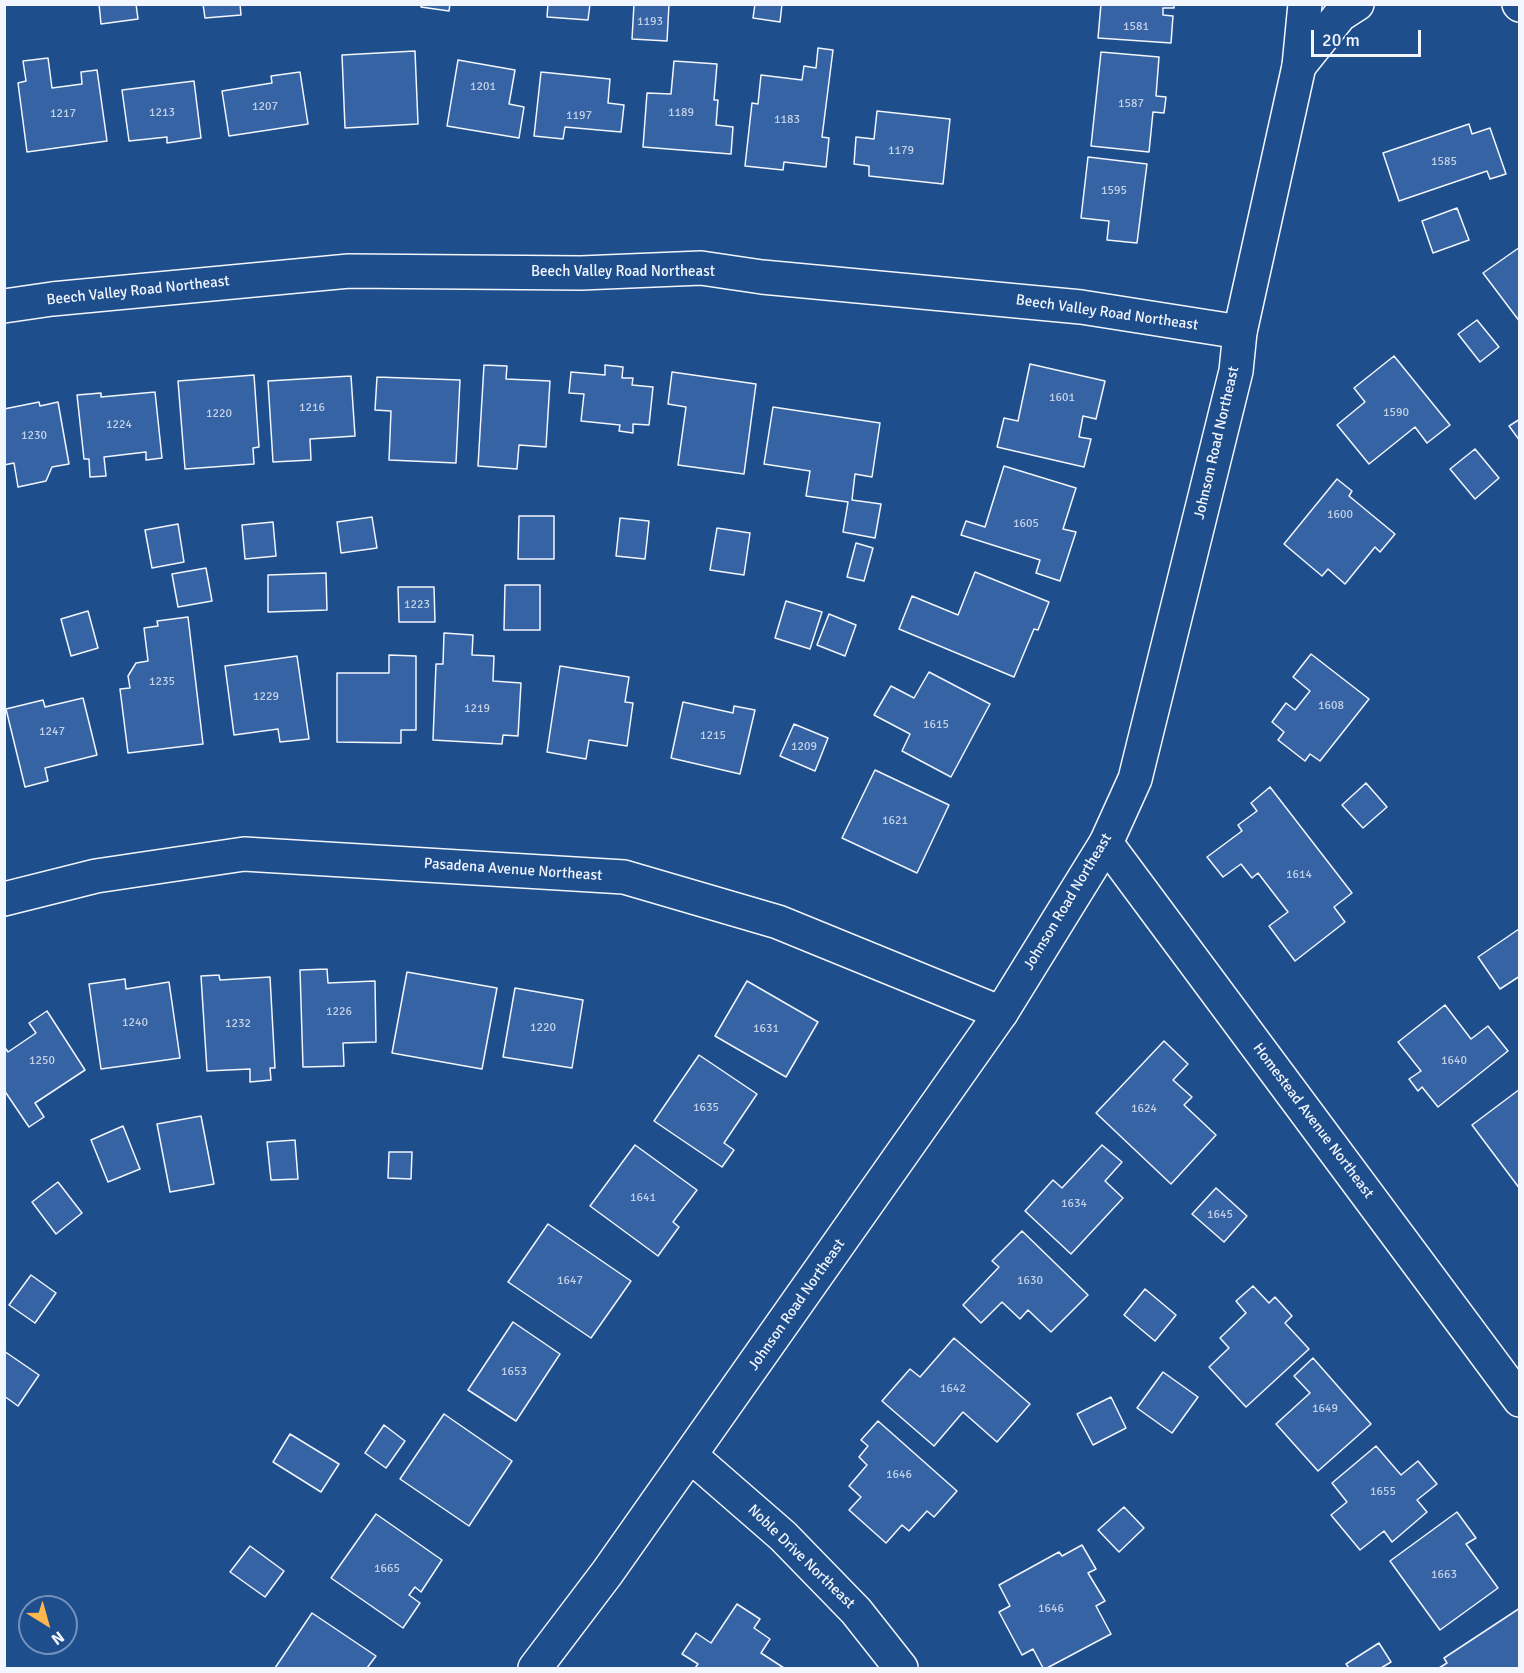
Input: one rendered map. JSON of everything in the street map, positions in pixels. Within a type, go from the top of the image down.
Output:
[{"type":"street","name":"Johnson Road Northeast","points":[[535,1668],[691,1456],[1001,1013],[1106,843],[1135,779],[1236,371],[1240,332],[1299,66],[1305,4]]},
{"type":"street","points":[[1299,66],[1340,15],[1357,4]]},
{"type":"street","name":"Beech Valley Road Northeast","points":[[4,306],[52,299],[349,271],[581,273],[701,268],[762,277],[1081,307],[1240,332]]},
{"type":"street","name":"Homestead Avenue Northeast","points":[[1106,843],[1520,1400]]},
{"type":"street","name":"Pasadena Avenue Northeast","points":[[4,899],[96,876],[244,854],[624,877],[778,922],[1001,1013]]},
{"type":"street","name":"Noble Drive Northeast","points":[[691,1456],[783,1536],[856,1611],[901,1668]]},
{"type":"building","points":[[99,4],[136,4],[138,19],[101,24]]},
{"type":"building","points":[[203,4],[240,4],[241,15],[205,18]]},
{"type":"building","points":[[422,4],[450,4],[449,11],[421,7]]},
{"type":"building","points":[[548,4],[590,4],[588,20],[547,17]]},
{"type":"building","points":[[634,4],[669,4],[667,41],[632,39]]},
{"type":"building","points":[[755,4],[782,4],[780,22],[753,18]]},
{"type":"building","points":[[1101,4],[1174,4],[1174,8],[1163,8],[1163,15],[1173,16],[1171,43],[1098,38]]},
{"type":"building","points":[[818,48],[833,50],[822,137],[829,138],[826,167],[784,162],[783,170],[745,166],[752,103],[758,104],[761,75],[802,80],[804,66],[816,68]]},
{"type":"building","points":[[415,51],[418,124],[345,128],[342,55]]},
{"type":"building","points":[[1101,52],[1159,57],[1156,96],[1166,97],[1164,113],[1153,112],[1149,152],[1091,146]]},
{"type":"building","points":[[48,58],[52,88],[82,84],[81,72],[97,70],[107,141],[27,152],[18,83],[26,81],[23,61]]},
{"type":"building","points":[[458,60],[515,70],[509,104],[524,107],[519,138],[447,126]]},
{"type":"building","points":[[674,61],[717,64],[714,100],[718,100],[716,125],[733,127],[731,154],[643,147],[647,93],[671,94]]},
{"type":"building","points":[[300,72],[308,124],[229,136],[222,91],[272,83],[271,76]]},
{"type":"building","points":[[541,72],[610,79],[608,103],[624,105],[621,132],[565,127],[563,139],[534,136]]},
{"type":"building","points":[[194,81],[201,138],[167,143],[167,137],[129,141],[122,90]]},
{"type":"building","points":[[877,111],[950,119],[943,184],[869,176],[869,166],[854,164],[856,137],[874,139]]},
{"type":"building","points":[[1469,124],[1472,134],[1490,128],[1506,174],[1490,179],[1487,171],[1399,201],[1383,153]]},
{"type":"building","points":[[1088,157],[1147,164],[1137,243],[1107,240],[1109,221],[1081,218]]},
{"type":"building","points":[[1457,208],[1469,240],[1433,253],[1422,221]]},
{"type":"building","points":[[1520,247],[1520,322],[1483,273]]},
{"type":"building","points":[[1477,320],[1499,347],[1480,362],[1458,334]]},
{"type":"building","points":[[1394,356],[1450,425],[1427,443],[1415,427],[1369,464],[1337,425],[1365,402],[1354,388]]},
{"type":"building","points":[[1030,364],[1105,381],[1096,419],[1083,416],[1079,437],[1091,439],[1084,467],[997,447],[1004,418],[1018,421]]},
{"type":"building","points":[[484,365],[507,366],[506,379],[550,381],[546,447],[519,445],[517,469],[478,466]]},
{"type":"building","points":[[605,365],[623,367],[622,378],[633,378],[632,385],[653,387],[649,425],[633,424],[633,433],[619,431],[620,425],[581,421],[584,394],[569,393],[571,372],[605,375]]},
{"type":"building","points":[[672,372],[756,384],[744,474],[678,465],[686,407],[668,404]]},
{"type":"building","points":[[254,375],[259,447],[253,448],[254,464],[185,469],[178,381]]},
{"type":"building","points":[[351,376],[355,436],[310,439],[311,460],[273,462],[268,381]]},
{"type":"building","points":[[377,377],[460,380],[456,463],[389,460],[391,411],[375,410]]},
{"type":"building","points":[[155,392],[162,458],[146,460],[146,452],[104,457],[106,476],[90,477],[89,459],[84,459],[77,395],[101,393],[101,397]]},
{"type":"building","points":[[39,402],[40,406],[58,402],[69,464],[52,467],[46,481],[18,487],[14,463],[4,465],[4,409]]},
{"type":"building","points":[[773,407],[880,423],[872,477],[855,474],[852,500],[881,504],[875,538],[843,532],[848,502],[806,496],[810,471],[764,464]]},
{"type":"building","points":[[1520,419],[1520,441],[1509,426]]},
{"type":"building","points":[[1475,449],[1499,478],[1475,499],[1450,469]]},
{"type":"building","points":[[1004,466],[1076,488],[1063,529],[1076,532],[1060,581],[1036,573],[1040,560],[961,535],[966,521],[985,527]]},
{"type":"building","points":[[1337,479],[1352,491],[1349,496],[1395,534],[1380,552],[1375,547],[1345,584],[1328,569],[1322,576],[1284,544]]},
{"type":"building","points":[[519,516],[554,516],[554,559],[518,559]]},
{"type":"building","points":[[372,517],[377,548],[341,553],[337,522]]},
{"type":"building","points":[[620,518],[649,521],[645,559],[616,556]]},
{"type":"building","points":[[273,522],[276,556],[245,559],[242,525]]},
{"type":"building","points":[[178,524],[184,562],[152,568],[145,530]]},
{"type":"building","points":[[717,528],[750,533],[744,575],[710,570]]},
{"type":"building","points":[[856,543],[873,548],[864,581],[847,577]]},
{"type":"building","points":[[206,568],[212,601],[178,607],[172,574]]},
{"type":"building","points":[[975,572],[1049,602],[1038,630],[1034,629],[1014,677],[899,629],[912,596],[958,615]]},
{"type":"building","points":[[326,573],[327,610],[268,612],[268,575]]},
{"type":"building","points":[[505,585],[540,585],[540,630],[504,630]]},
{"type":"building","points":[[398,587],[434,587],[435,622],[399,622]]},
{"type":"building","points":[[786,601],[822,612],[810,649],[775,638]]},
{"type":"building","points":[[88,611],[98,648],[71,656],[61,619]]},
{"type":"building","points":[[829,614],[856,625],[845,656],[817,645]]},
{"type":"building","points":[[188,617],[203,744],[128,753],[120,689],[130,688],[128,676],[136,663],[148,661],[144,628],[158,626],[157,621]]},
{"type":"building","points":[[444,633],[473,635],[472,655],[494,656],[493,681],[521,683],[518,736],[503,735],[502,744],[433,740],[436,664],[443,664]]},
{"type":"building","points":[[1311,654],[1369,699],[1320,761],[1310,754],[1305,761],[1278,740],[1284,732],[1272,722],[1286,703],[1295,710],[1310,691],[1293,677]]},
{"type":"building","points":[[389,655],[416,656],[416,730],[401,730],[401,743],[337,742],[337,673],[389,673]]},
{"type":"building","points":[[297,656],[309,739],[280,742],[278,729],[234,735],[225,666]]},
{"type":"building","points":[[560,666],[629,677],[625,702],[633,703],[627,746],[589,740],[586,759],[547,752]]},
{"type":"building","points":[[929,672],[990,704],[951,777],[902,751],[910,734],[874,715],[891,686],[914,698]]},
{"type":"building","points":[[83,698],[97,755],[45,768],[48,781],[25,787],[6,709],[43,700],[45,707]]},
{"type":"building","points":[[683,702],[733,713],[734,706],[755,710],[740,774],[671,758]]},
{"type":"building","points":[[794,724],[828,738],[815,771],[780,756]]},
{"type":"building","points":[[875,770],[949,805],[917,873],[842,838]]},
{"type":"building","points":[[1366,783],[1387,807],[1363,828],[1342,805]]},
{"type":"building","points":[[1270,787],[1352,893],[1334,907],[1345,922],[1295,961],[1269,926],[1288,912],[1258,873],[1252,878],[1241,864],[1223,877],[1207,857],[1242,831],[1238,825],[1257,811],[1251,803]]},
{"type":"building","points":[[1519,929],[1520,976],[1500,989],[1478,957]]},
{"type":"building","points":[[327,969],[328,983],[375,981],[376,1042],[343,1043],[344,1066],[303,1067],[300,970]]},
{"type":"building","points":[[407,972],[497,988],[482,1069],[392,1053]]},
{"type":"building","points":[[219,975],[220,980],[270,977],[275,1068],[270,1068],[271,1080],[250,1082],[250,1069],[207,1071],[201,976]]},
{"type":"building","points":[[125,979],[126,989],[169,982],[180,1058],[101,1069],[89,984]]},
{"type":"building","points":[[747,981],[818,1022],[786,1077],[715,1036]]},
{"type":"building","points":[[515,988],[583,1000],[572,1068],[503,1057]]},
{"type":"building","points":[[1445,1005],[1471,1039],[1488,1026],[1508,1051],[1438,1107],[1422,1087],[1418,1091],[1409,1079],[1421,1071],[1398,1042]]},
{"type":"building","points":[[47,1011],[85,1070],[35,1103],[44,1117],[29,1127],[4,1090],[4,1046],[8,1052],[36,1033],[29,1023]]},
{"type":"building","points":[[1164,1041],[1188,1064],[1173,1080],[1192,1097],[1184,1105],[1216,1135],[1171,1184],[1096,1113]]},
{"type":"building","points":[[699,1055],[757,1094],[724,1143],[734,1150],[722,1167],[654,1121]]},
{"type":"building","points":[[1520,1089],[1520,1189],[1472,1125]]},
{"type":"building","points":[[201,1116],[214,1184],[170,1192],[157,1124]]},
{"type":"building","points":[[123,1126],[140,1169],[108,1182],[91,1140]]},
{"type":"building","points":[[295,1140],[298,1179],[271,1180],[267,1142]]},
{"type":"building","points":[[635,1145],[697,1190],[673,1222],[679,1227],[658,1256],[590,1206]]},
{"type":"building","points":[[1102,1145],[1122,1162],[1105,1181],[1123,1198],[1071,1254],[1025,1211],[1053,1180],[1062,1188]]},
{"type":"building","points":[[389,1152],[412,1152],[411,1179],[388,1178]]},
{"type":"building","points":[[58,1182],[82,1213],[56,1234],[32,1202]]},
{"type":"building","points":[[1216,1188],[1247,1216],[1224,1242],[1192,1214]]},
{"type":"building","points":[[548,1224],[631,1281],[591,1338],[508,1282]]},
{"type":"building","points":[[1022,1231],[1088,1295],[1051,1332],[1028,1310],[1020,1319],[1002,1302],[981,1323],[963,1305],[999,1267],[992,1261]]},
{"type":"building","points":[[31,1275],[56,1293],[35,1323],[9,1305]]},
{"type":"building","points":[[1253,1286],[1269,1303],[1275,1297],[1292,1316],[1285,1323],[1309,1349],[1246,1407],[1209,1367],[1229,1348],[1220,1338],[1246,1313],[1236,1301]]},
{"type":"building","points":[[1145,1289],[1176,1315],[1155,1341],[1124,1315]]},
{"type":"building","points":[[513,1322],[560,1354],[516,1421],[468,1390]]},
{"type":"building","points":[[954,1338],[1030,1404],[997,1442],[963,1412],[934,1446],[882,1401],[910,1369],[920,1377]]},
{"type":"building","points":[[4,1351],[39,1375],[18,1406],[4,1396]]},
{"type":"building","points":[[1313,1358],[1371,1424],[1318,1471],[1276,1424],[1310,1393],[1294,1376]]},
{"type":"building","points":[[1163,1372],[1198,1397],[1172,1433],[1137,1408]]},
{"type":"building","points":[[1111,1397],[1126,1428],[1093,1445],[1077,1414]]},
{"type":"building","points":[[444,1414],[512,1461],[469,1526],[400,1479]]},
{"type":"building","points":[[878,1421],[957,1491],[934,1517],[927,1511],[909,1531],[902,1525],[886,1543],[849,1510],[861,1497],[849,1486],[867,1465],[859,1457],[868,1446],[861,1440]]},
{"type":"building","points":[[384,1425],[405,1441],[386,1468],[365,1453]]},
{"type":"building","points":[[290,1434],[339,1464],[321,1492],[273,1462]]},
{"type":"building","points":[[1376,1446],[1401,1475],[1418,1461],[1437,1484],[1417,1500],[1427,1512],[1392,1542],[1384,1531],[1360,1550],[1331,1515],[1347,1502],[1332,1483]]},
{"type":"building","points":[[1124,1507],[1144,1528],[1119,1552],[1098,1530]]},
{"type":"building","points":[[1457,1512],[1476,1538],[1466,1544],[1498,1588],[1440,1630],[1390,1561]]},
{"type":"building","points":[[376,1514],[442,1560],[421,1592],[415,1587],[409,1595],[420,1603],[403,1628],[331,1578]]},
{"type":"building","points":[[1082,1545],[1096,1569],[1088,1573],[1105,1601],[1096,1606],[1111,1634],[1043,1668],[1033,1649],[1022,1655],[999,1612],[1010,1606],[999,1585],[1059,1552],[1062,1556]]},
{"type":"building","points":[[250,1546],[284,1571],[265,1597],[230,1572]]},
{"type":"building","points":[[737,1604],[760,1619],[754,1628],[770,1639],[761,1653],[784,1668],[695,1668],[698,1664],[682,1654],[696,1633],[711,1643]]},
{"type":"building","points":[[1520,1608],[1520,1668],[1439,1668],[1447,1663],[1444,1658]]},
{"type":"building","points":[[312,1613],[376,1656],[367,1668],[275,1668]]},
{"type":"building","points":[[1379,1643],[1391,1662],[1381,1668],[1349,1668],[1346,1664]]}]
